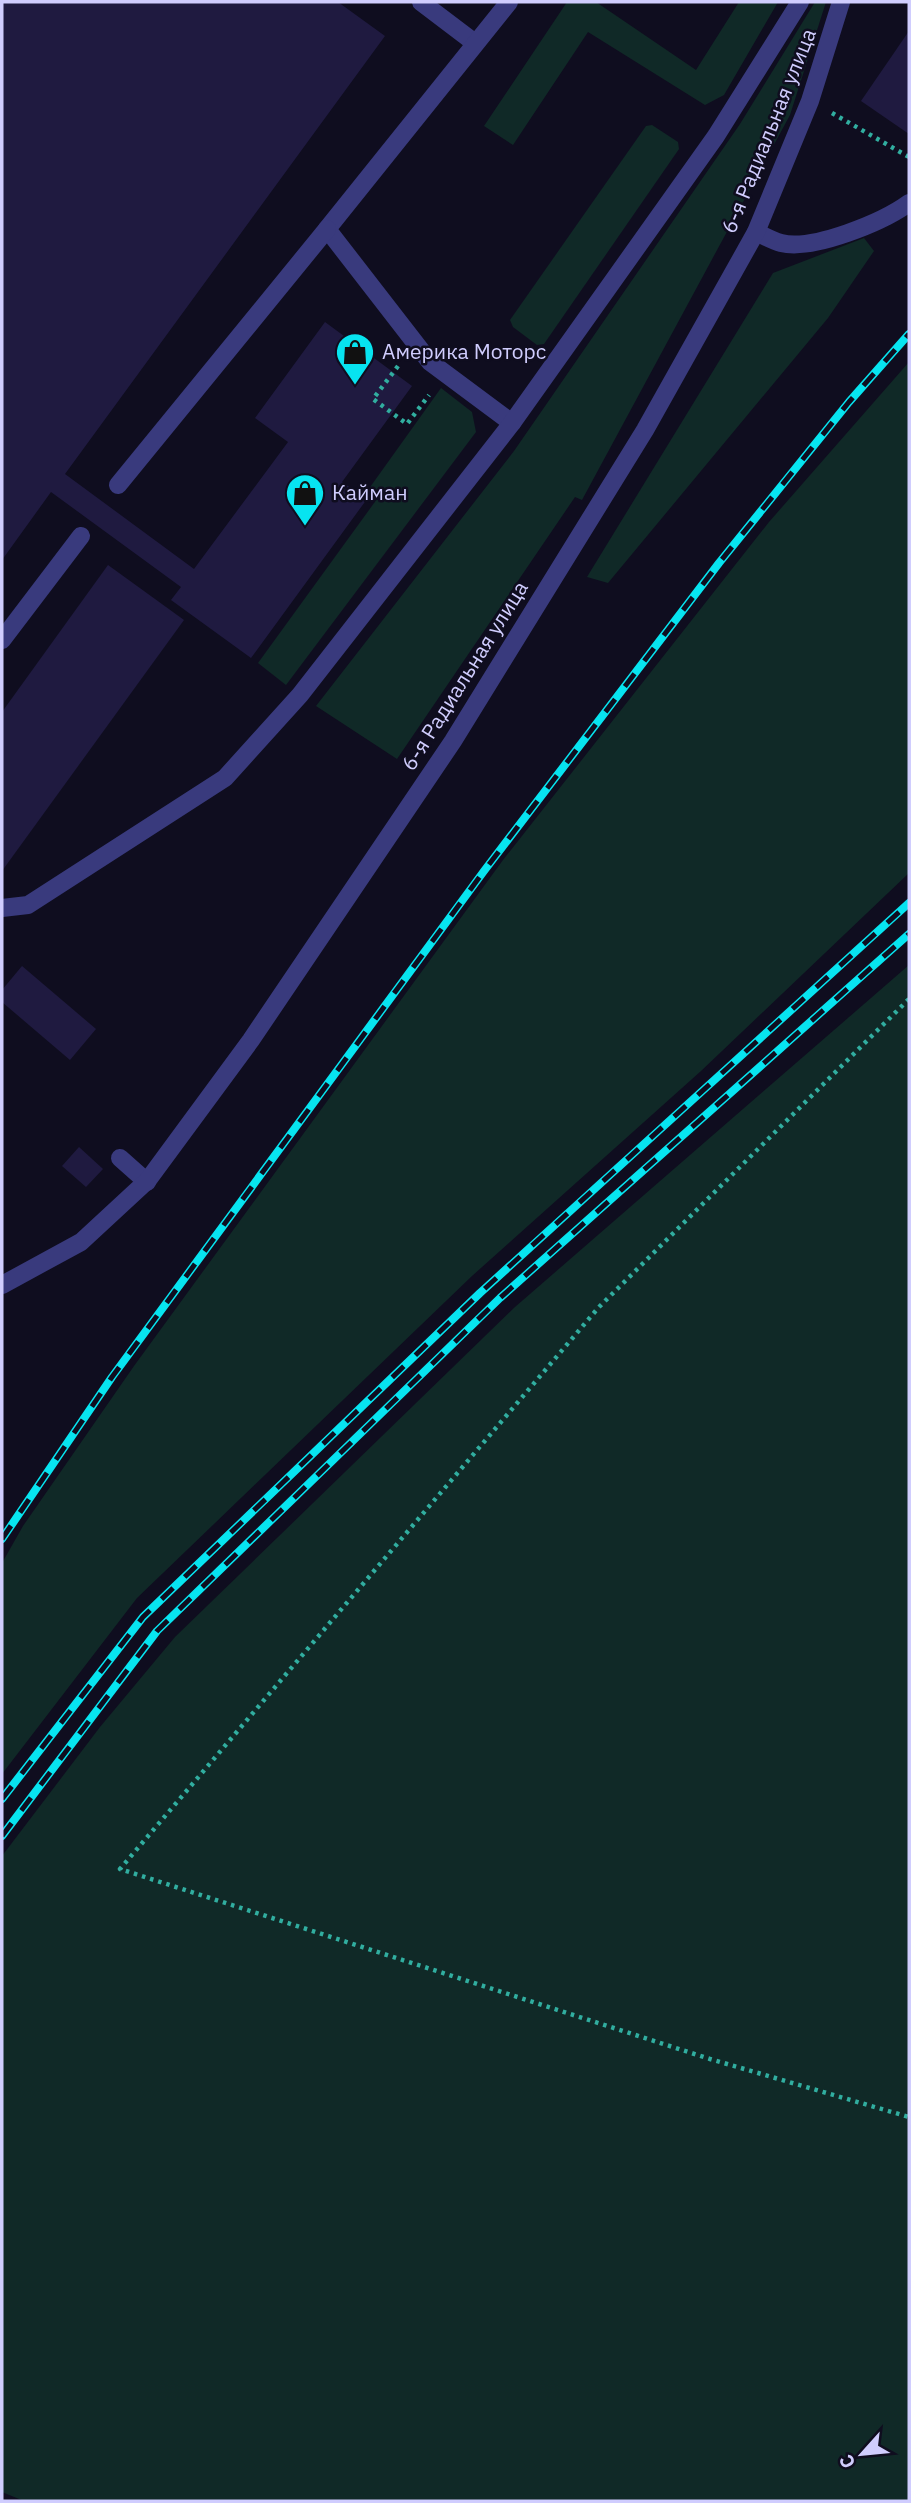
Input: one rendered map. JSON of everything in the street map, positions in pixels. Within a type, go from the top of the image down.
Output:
[{"type":"street","points":[[421,2],[475,43]]},
{"type":"street","points":[[118,485],[509,2]]},
{"type":"street","points":[[2,908],[28,905],[225,778],[300,695],[512,423],[716,136],[800,2]]},
{"type":"street","name":"6-я Радиальная улица","points":[[2,1285],[80,1241],[146,1182],[251,1040],[453,741],[645,430],[756,232],[810,101],[841,2]]},
{"type":"street","points":[[756,232],[783,244],[834,238],[888,218],[909,203]]},
{"type":"street","points":[[327,229],[430,362],[512,423]]},
{"type":"street","points":[[2,640],[80,536]]},
{"type":"street","points":[[120,1158],[146,1182]]},
{"type":"path","points":[[810,101],[909,157]]},
{"type":"path","points":[[415,342],[373,399],[407,424],[445,373]]},
{"type":"path","points":[[909,999],[599,1307],[120,1869],[710,2059],[909,2118]]},
{"type":"green space","points":[[567,2],[596,2],[696,70],[739,2],[778,2],[724,95],[705,105],[588,32],[513,145],[484,126]]},
{"type":"green space","points":[[815,2],[826,2],[790,115],[582,500],[575,497],[397,759],[316,706],[514,451],[740,124]]},
{"type":"green space","points":[[652,125],[678,142],[679,149],[544,344],[537,345],[513,327],[510,320],[646,126]]},
{"type":"green space","points":[[864,238],[874,251],[828,318],[608,583],[587,577],[773,273]]},
{"type":"green space","points":[[909,362],[909,873],[701,1071],[472,1276],[137,1598],[2,1774],[2,1563],[23,1526],[134,1366],[503,860],[769,522]]},
{"type":"green space","points":[[441,388],[472,412],[476,432],[286,685],[258,663],[377,499],[368,490]]},
{"type":"green space","points":[[909,965],[909,2501],[24,2501],[2,2492],[2,1856],[100,1727],[175,1637],[515,1307]]},
{"type":"building","points":[[2,2],[338,2],[385,36],[65,474],[194,569],[288,442],[255,418],[325,322],[412,386],[342,482],[367,499],[251,658],[171,600],[181,587],[51,492],[2,560]]},
{"type":"building","points":[[909,31],[909,134],[861,101]]},
{"type":"building","points":[[108,565],[184,620],[2,871],[2,712]]},
{"type":"building","points":[[22,966],[96,1029],[70,1060],[2,1002],[2,990]]},
{"type":"building","points":[[79,1147],[103,1169],[86,1187],[62,1166]]},
{"type":"railway","points":[[2,1539],[112,1377],[484,871],[719,563],[849,402],[909,334]]},
{"type":"railway","points":[[2,1799],[143,1617],[480,1293],[909,903]]},
{"type":"railway","points":[[2,1836],[157,1631],[500,1298],[909,934]]},
{"type":"place","name":"Америка Моторс","points":[[355,386]]},
{"type":"place","name":"Кайман","points":[[305,527]]}]
